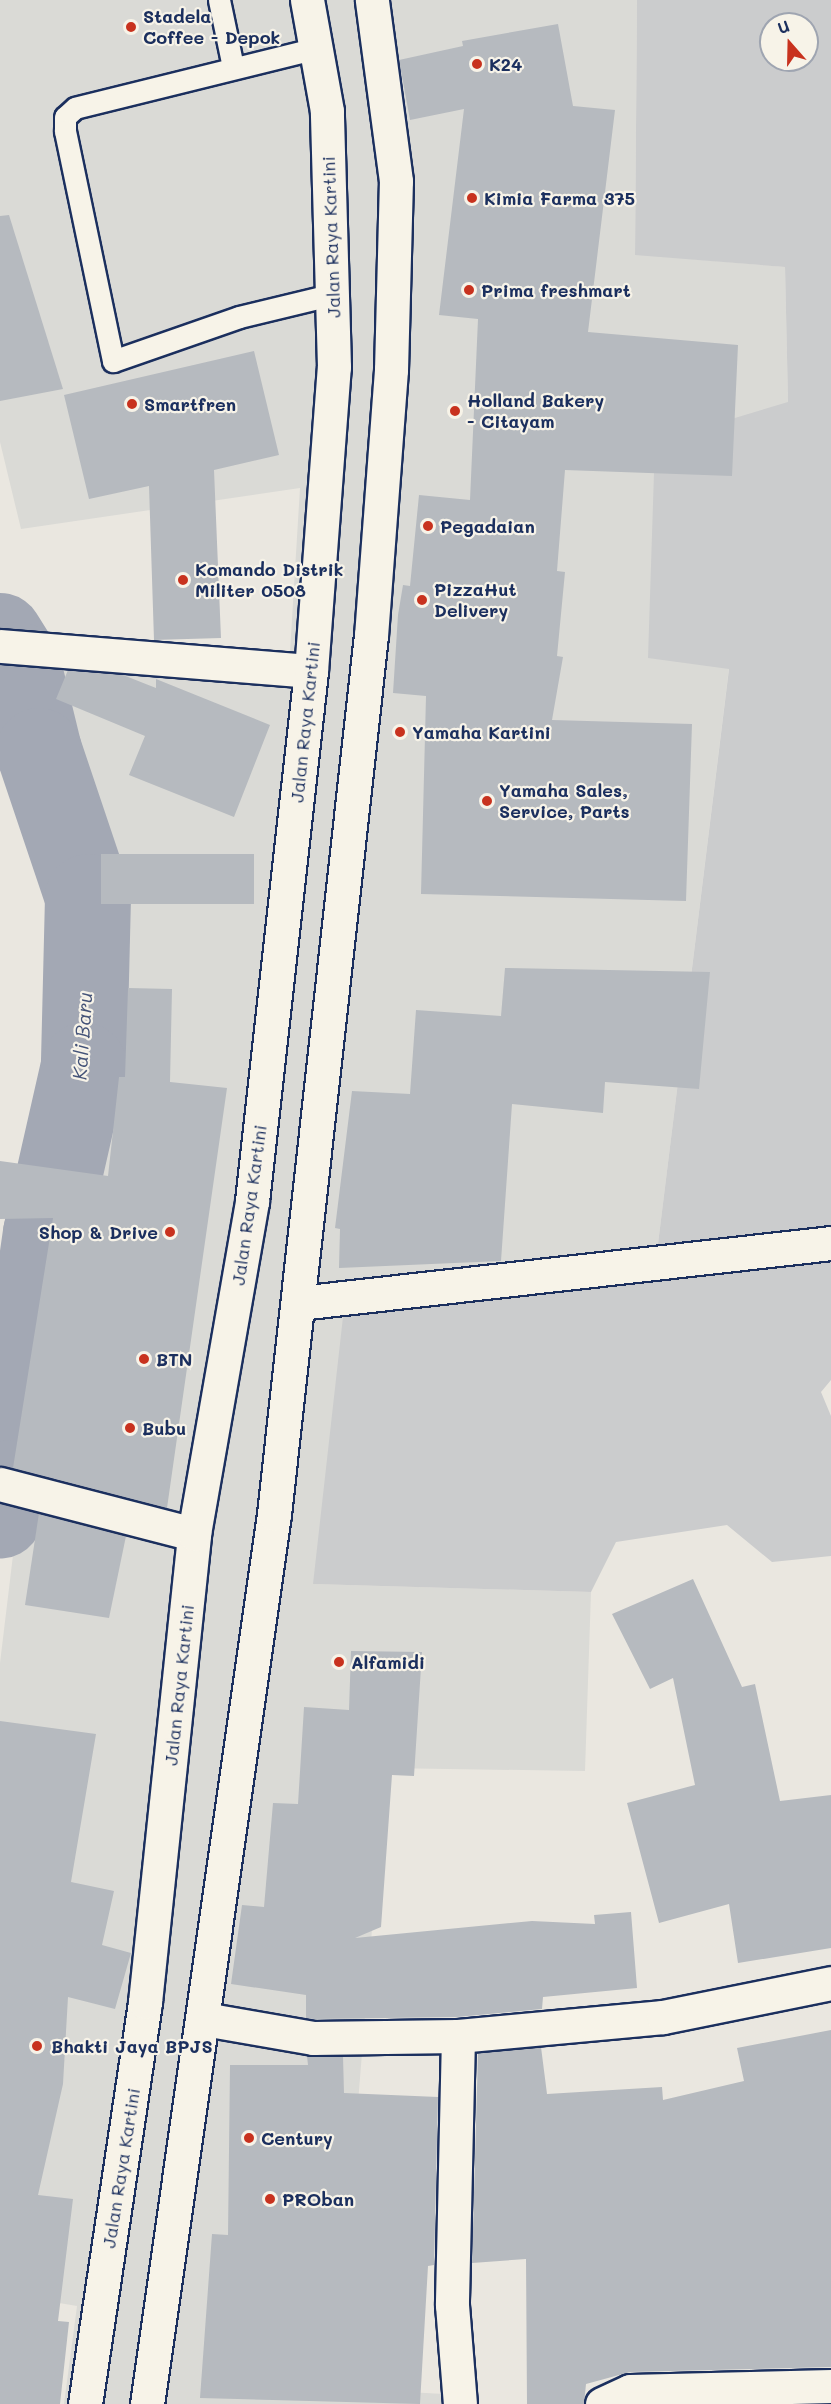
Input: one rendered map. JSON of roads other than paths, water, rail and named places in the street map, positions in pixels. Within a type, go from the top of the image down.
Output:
[{"type":"main road","name":"Jalan Raya Kartini","points":[[85,2404],[146,2002],[194,1534],[252,1201],[311,671],[334,367],[334,294],[327,111],[308,0]]},
{"type":"main road","points":[[147,2404],[204,2019],[299,1303],[371,636],[392,370],[396,181],[372,0]]},
{"type":"main road","points":[[0,646],[35,647],[311,671]]},
{"type":"main road","points":[[299,1303],[831,1243]]},
{"type":"main road","points":[[14,1486],[194,1534]]},
{"type":"main road","points":[[204,2019],[313,2038],[458,2036],[663,2017],[831,1983]]},
{"type":"main road","points":[[458,2036],[452,2305],[460,2404]]},
{"type":"main road","points":[[602,2404],[630,2391],[831,2386]]},
{"type":"lane","points":[[219,0],[232,67]]},
{"type":"lane","points":[[317,48],[232,67],[75,108],[65,117],[65,131],[107,357],[119,362],[238,317],[334,294]]},
{"type":"waterway","name":"Kali Baru","points":[[0,636],[18,665],[39,751],[88,897],[84,1066],[46,1233],[10,1483],[0,1515]]},
{"type":"place","name":"Stadela Coffee - Depok","points":[[131,27]]},
{"type":"place","name":"K24","points":[[477,64]]},
{"type":"place","name":"Kimia Farma 375","points":[[472,198]]},
{"type":"place","name":"Prima freshmart","points":[[469,290]]},
{"type":"place","name":"Smartfren","points":[[132,404]]},
{"type":"place","name":"Holland Bakery - Citayam","points":[[455,411]]},
{"type":"place","name":"Pegadaian","points":[[428,526]]},
{"type":"place","name":"Komando Distrik Militer 0508","points":[[183,580]]},
{"type":"place","name":"PizzaHut Delivery","points":[[422,600]]},
{"type":"place","name":"Yamaha Kartini","points":[[400,732]]},
{"type":"place","name":"Yamaha Sales, Service, Parts","points":[[487,801]]},
{"type":"place","name":"Shop & Drive","points":[[170,1232]]},
{"type":"place","name":"BTN","points":[[144,1359]]},
{"type":"place","name":"Bubu","points":[[130,1428]]},
{"type":"place","name":"Alfamidi","points":[[339,1662]]},
{"type":"place","name":"Bhakti Jaya BPJS","points":[[37,2046]]},
{"type":"place","name":"Century","points":[[249,2138]]},
{"type":"place","name":"PROban","points":[[270,2199]]}]
